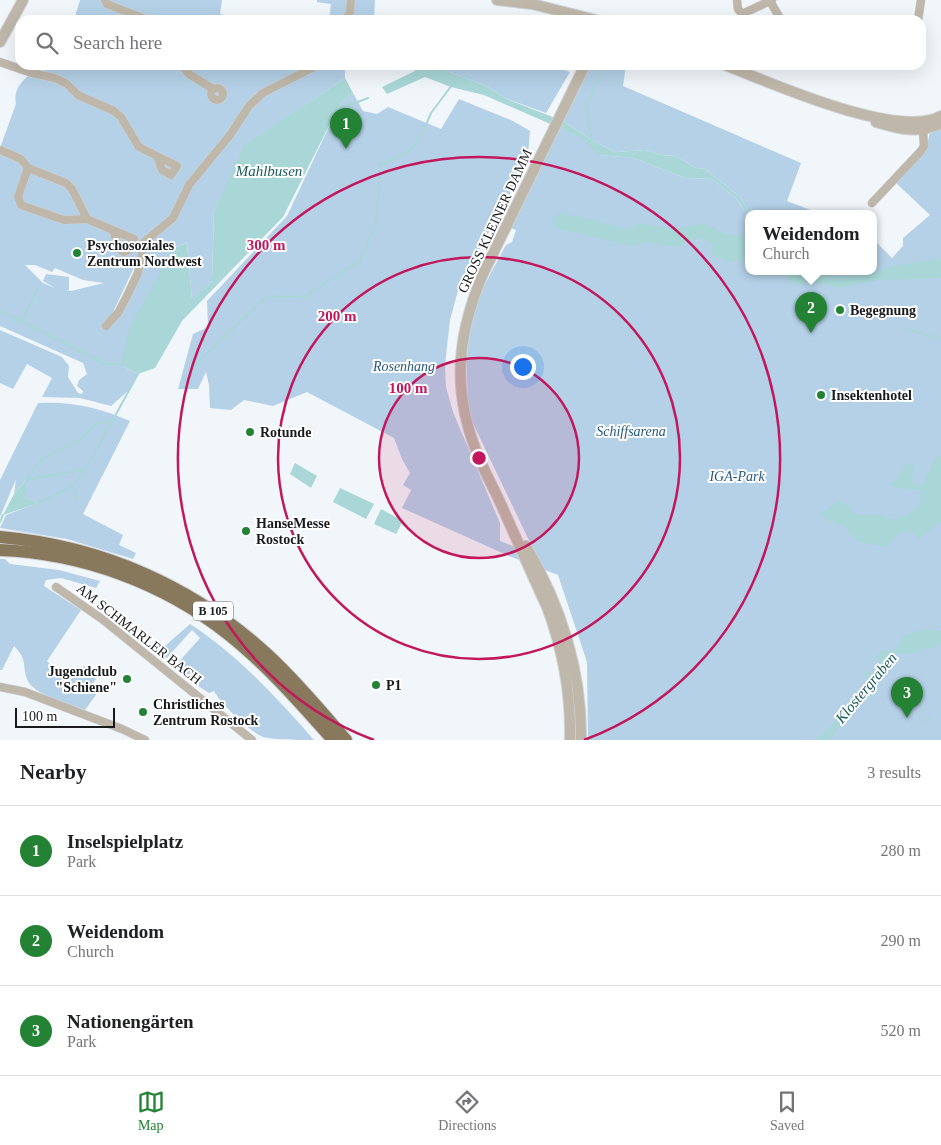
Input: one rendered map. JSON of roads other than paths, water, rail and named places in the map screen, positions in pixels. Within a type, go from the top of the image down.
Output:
[{"type":"highway","name":"B 105","points":[[0,536],[47,542],[106,557],[154,577],[186,594],[224,618],[270,657],[343,739]]},
{"type":"highway","name":"B 105","points":[[0,550],[46,554],[101,567],[149,585],[181,602],[214,624],[247,650],[343,739]]},
{"type":"street","points":[[0,42],[23,0]]},
{"type":"street","points":[[105,0],[112,8],[133,15]]},
{"type":"street","points":[[348,15],[351,0]]},
{"type":"street","points":[[497,0],[532,4],[576,15]]},
{"type":"street","points":[[736,0],[740,15]]},
{"type":"street","points":[[919,15],[921,0]]},
{"type":"street","points":[[745,15],[771,1],[778,15]]},
{"type":"street","points":[[0,62],[15,66]]},
{"type":"street","points":[[28,70],[55,78],[67,84],[78,96],[114,111],[121,117],[139,147],[157,156]]},
{"type":"street","points":[[186,70],[213,89]]},
{"type":"street","points":[[106,326],[118,313],[128,296],[138,273],[144,242],[173,218],[189,185],[230,135],[249,106],[264,94],[309,70]]},
{"type":"street","name":"GROSS KLEINER DAMM","points":[[570,740],[568,682],[556,632],[479,458],[464,415],[460,382],[460,350],[468,312],[482,276],[583,70]]},
{"type":"street","points":[[739,70],[855,112],[922,127],[941,124]]},
{"type":"street","points":[[922,127],[941,116]]},
{"type":"street","points":[[872,203],[921,151],[924,146],[922,127]]},
{"type":"street","points":[[0,150],[21,159],[28,168],[68,185],[87,219]]},
{"type":"street","points":[[28,168],[18,197],[21,205],[64,220],[87,219],[113,230]]},
{"type":"street","name":"GROSS KLEINER DAMM","points":[[503,509],[527,549],[555,604],[568,638],[579,691],[580,740]]},
{"type":"street","name":"AM SCHMARLER BACH","points":[[56,587],[102,619],[252,740]]},
{"type":"street","points":[[0,687],[24,692],[122,729],[145,740]]},
{"type":"water","points":[[444,70],[486,86],[507,99],[563,121],[593,141],[615,152],[646,150],[660,155],[676,156],[696,168],[705,169],[740,197],[748,210],[745,211],[737,199],[712,179],[685,178],[634,158],[598,155],[580,137],[484,95],[451,87],[425,77],[387,94],[382,87],[415,71]]},
{"type":"water","name":"Mahlbusen","points":[[345,78],[353,93],[342,102],[337,110],[283,217],[182,321],[155,368],[138,374],[123,366],[121,361],[131,325],[174,248],[187,243],[192,299],[212,281],[214,211],[244,145]]},
{"type":"water","points":[[558,213],[586,218],[625,229],[638,224],[672,229],[705,223],[725,234],[745,236],[745,250],[742,260],[728,262],[712,254],[712,244],[701,238],[687,241],[679,247],[646,242],[632,246],[555,228],[553,219]]},
{"type":"water","points":[[941,259],[941,278],[880,280],[839,288],[811,282],[794,285],[787,278],[788,275],[828,275],[837,277],[877,275],[877,272],[897,265]]},
{"type":"water","points":[[938,454],[941,458],[941,522],[918,539],[913,532],[900,533],[887,547],[859,542],[843,526],[827,520],[819,513],[829,509],[837,501],[847,505],[853,513],[859,515],[878,515],[892,519],[905,516],[913,511],[922,501],[920,490],[893,487],[892,484],[908,463],[914,466],[911,481],[921,487]]},
{"type":"water","points":[[295,463],[317,476],[311,488],[290,474]]},
{"type":"water","points":[[26,480],[25,497],[39,503],[3,515],[14,494]]},
{"type":"water","points":[[340,488],[374,504],[366,519],[333,502]]},
{"type":"water","points":[[381,509],[403,521],[396,534],[374,524]]},
{"type":"water","name":"Klostergraben","points":[[923,629],[941,631],[941,644],[939,643],[936,647],[908,654],[898,653],[829,740],[816,740],[841,715],[849,701],[852,701],[857,694],[853,691],[859,691],[870,678],[862,673],[864,670],[872,674],[881,663],[875,658],[881,650],[890,652],[898,646],[905,635]]},
{"type":"waterway","points":[[592,143],[586,105],[603,70]]},
{"type":"waterway","points":[[194,366],[267,296],[304,297],[359,262],[376,224],[380,165],[410,151],[423,132],[431,113],[452,85]]},
{"type":"waterway","points":[[337,110],[368,98]]},
{"type":"waterway","points":[[22,321],[38,287]]},
{"type":"waterway","points":[[0,311],[105,364],[122,364]]},
{"type":"waterway","points":[[907,329],[941,339]]},
{"type":"waterway","points":[[26,480],[86,469],[138,374]]},
{"type":"waterway","points":[[26,480],[41,460],[78,441],[98,423],[113,421]]},
{"type":"waterway","points":[[39,503],[74,485],[86,469]]},
{"type":"waterway","points":[[74,485],[76,499]]},
{"type":"waterway","points":[[0,522],[3,515]]},
{"type":"waterway","points":[[922,723],[930,718]]},
{"type":"place","name":"Inselspielplatz","points":[[346,149]]},
{"type":"place","name":"Psychosoziales Zentrum Nordwest","points":[[77,253]]},
{"type":"place","name":"Begegnung","points":[[840,310]]},
{"type":"place","name":"Weidendom","points":[[811,333]]},
{"type":"place","name":"Insektenhotel","points":[[821,395]]},
{"type":"place","name":"Rotunde","points":[[250,432]]},
{"type":"place","name":"HanseMesse Rostock","points":[[246,531]]},
{"type":"place","name":"Jugendclub \"Schiene\"","points":[[127,679]]},
{"type":"place","name":"P1","points":[[376,685]]},
{"type":"place","name":"Christliches Zentrum Rostock","points":[[143,712]]},
{"type":"place","name":"Nationengärten","points":[[907,718]]},
{"type":"park label","name":"Rosenhang","points":[[404,366]]},
{"type":"park label","name":"Schiffsarena","points":[[631,431]]},
{"type":"park label","name":"IGA-Park","points":[[737,476]]}]
